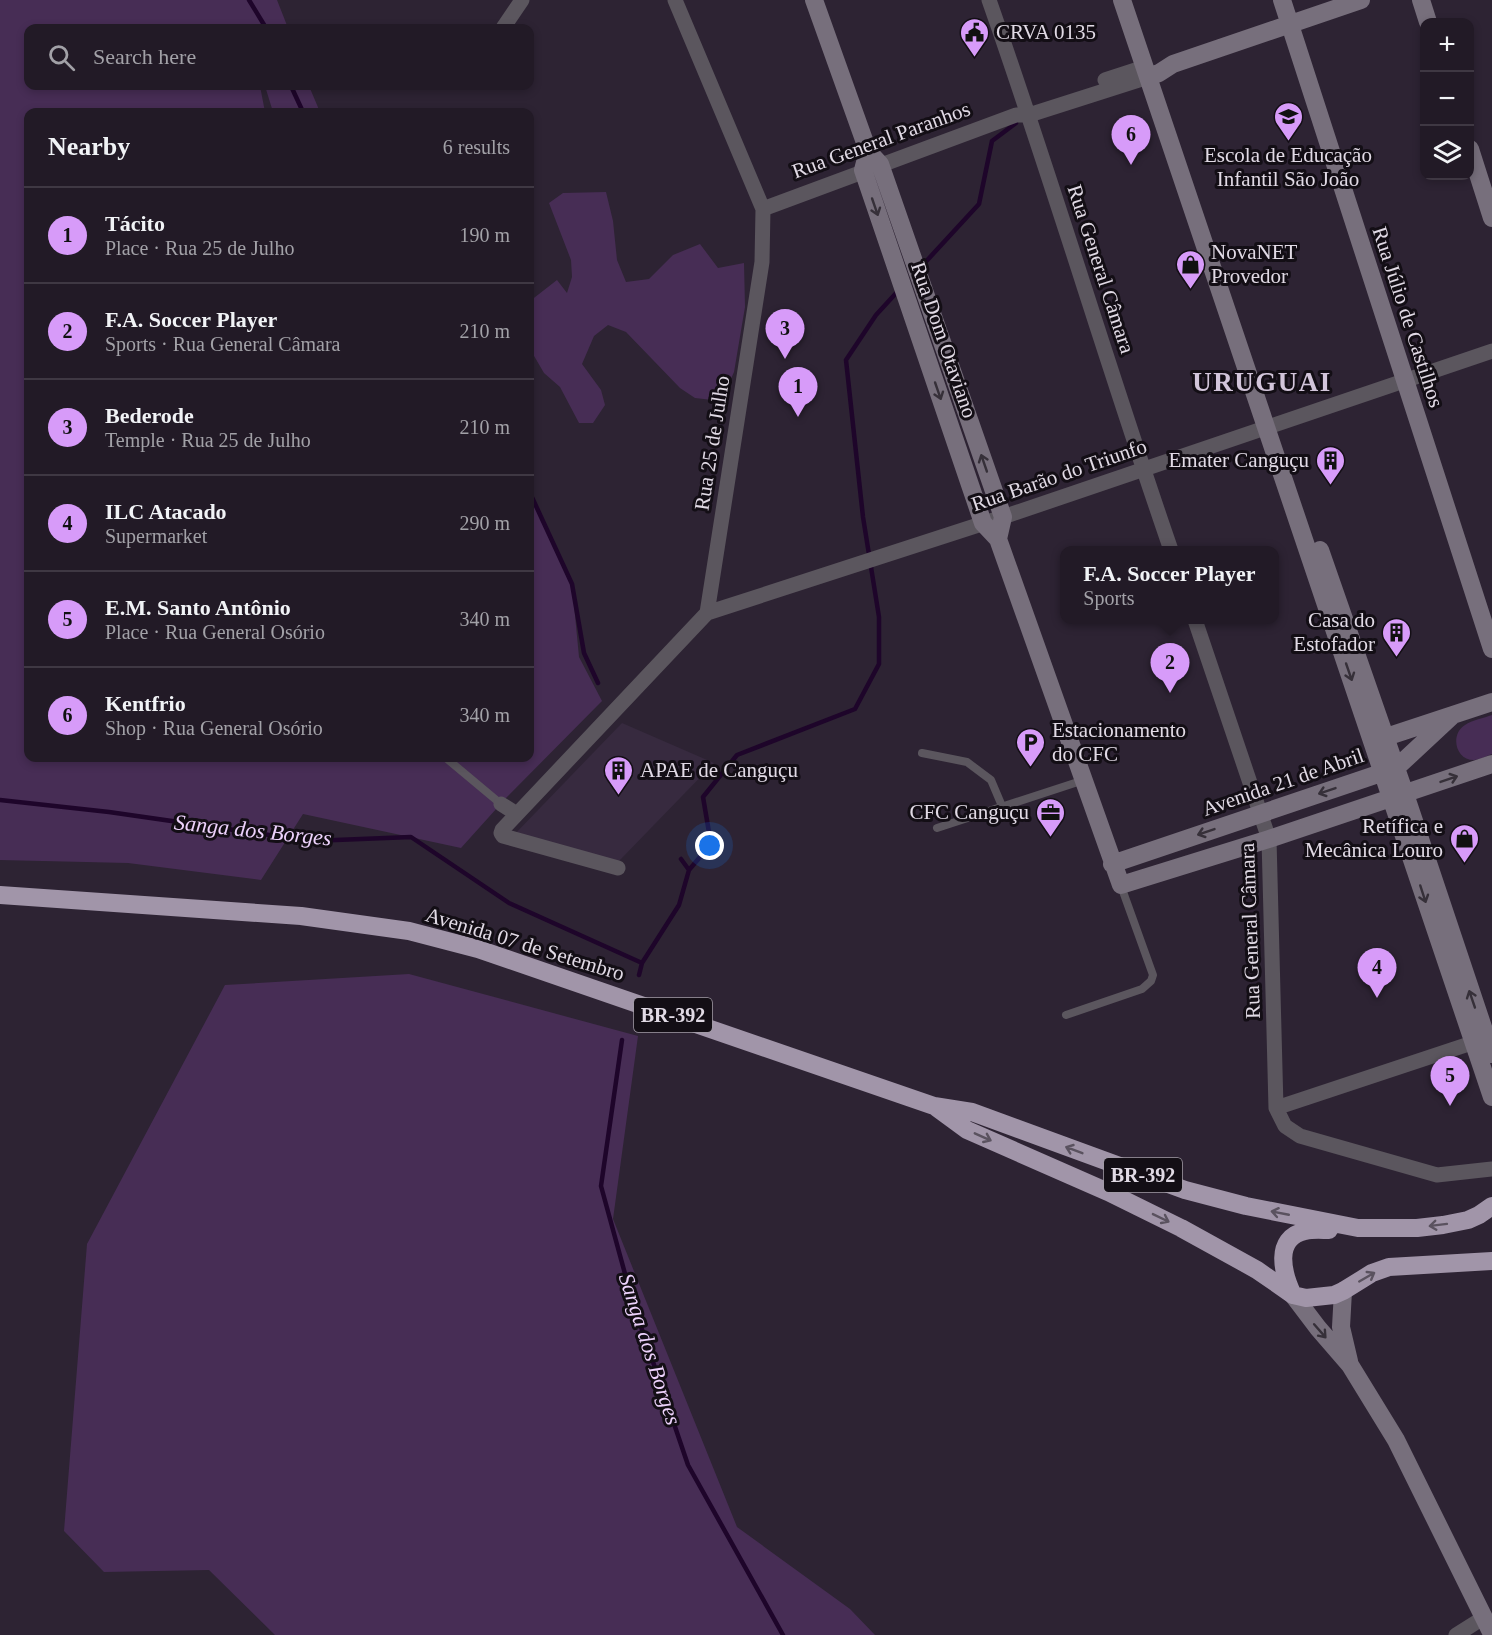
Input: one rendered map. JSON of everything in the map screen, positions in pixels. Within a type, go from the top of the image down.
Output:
[{"type":"highway","name":"Avenida 07 de Setembro","points":[[0,895],[301,915],[409,931],[478,949],[934,1106],[972,1112],[1185,1190],[1246,1206],[1358,1228],[1417,1228],[1443,1225],[1468,1220],[1492,1206]]},
{"type":"highway","name":"Avenida 07 de Setembro","points":[[934,1106],[967,1130],[1108,1192],[1181,1228],[1257,1270],[1293,1295]]},
{"type":"highway","points":[[1358,1228],[1305,1231],[1292,1237],[1285,1247],[1282,1261],[1284,1275],[1293,1295],[1305,1298],[1334,1295],[1372,1273],[1389,1267],[1492,1261]]},
{"type":"street","points":[[506,24],[522,0]]},
{"type":"street","name":"Rua 25 de Julho","points":[[675,0],[763,209],[762,262],[706,613]]},
{"type":"street","name":"Rua Dom Otaviano","points":[[814,0],[870,162],[912,255],[1003,517]]},
{"type":"street","name":"Rua General Câmara","points":[[989,0],[1024,112],[1170,546]]},
{"type":"street","points":[[1122,0],[1156,69]]},
{"type":"street","points":[[1136,0],[1156,69],[1272,426],[1398,796],[1486,1042],[1492,1097]]},
{"type":"street","name":"Rua Júlio de Castilhos","points":[[1282,0],[1492,649]]},
{"type":"street","name":"Rua General Paranhos","points":[[763,209],[870,162],[1360,0]]},
{"type":"street","points":[[1421,0],[1427,18]]},
{"type":"street","name":"Rua Dom Otaviano","points":[[870,162],[894,262],[983,524],[998,539],[1121,885]]},
{"type":"street","points":[[1474,162],[1492,218]]},
{"type":"street","points":[[894,262],[912,255]]},
{"type":"street","name":"Rua Barão do Triunfo","points":[[706,613],[983,524],[1492,351]]},
{"type":"street","points":[[930,368],[949,363]]},
{"type":"street","points":[[1272,426],[1386,737],[1389,770]]},
{"type":"street","points":[[998,539],[1003,517]]},
{"type":"street","points":[[618,868],[503,836],[502,830],[706,613]]},
{"type":"street","name":"Rua General Câmara","points":[[1196,624],[1269,839],[1276,1108]]},
{"type":"street","name":"Avenida 21 de Abril","points":[[1386,737],[1492,702]]},
{"type":"street","name":"Avenida 21 de Abril","points":[[1112,864],[1389,770],[1453,715]]},
{"type":"street","points":[[1121,885],[1269,839],[1492,764]]},
{"type":"street","points":[[501,804],[517,814]]},
{"type":"street","points":[[1486,1042],[1276,1108],[1286,1126],[1299,1136],[1437,1175],[1492,1169]]},
{"type":"street","points":[[1343,1291],[1341,1327],[1350,1365]]},
{"type":"street","points":[[1293,1295],[1350,1365],[1396,1440],[1488,1626],[1456,1635]]},
{"type":"lane","points":[[922,753],[968,762],[991,780],[1002,806]]},
{"type":"lane","points":[[451,762],[501,804]]},
{"type":"lane","points":[[937,828],[1084,780]]},
{"type":"lane","points":[[1066,1015],[1142,989],[1151,981],[1153,975],[1121,885]]},
{"type":"shaded area","points":[[0,0],[277,0],[286,24],[24,24],[24,90],[261,90],[264,108],[24,108],[24,762],[534,762],[534,502],[572,584],[579,657],[602,701],[506,798],[461,848],[303,814],[261,880],[128,863],[0,860]]},
{"type":"shaded area","points":[[266,90],[311,90],[318,108],[272,108]]},
{"type":"shaded area","points":[[606,192],[613,221],[617,260],[626,282],[649,279],[673,255],[700,244],[718,268],[744,263],[745,307],[734,372],[721,401],[695,398],[680,388],[626,332],[608,325],[594,336],[582,364],[601,390],[605,405],[593,423],[579,423],[560,387],[544,373],[534,356],[534,298],[557,280],[567,293],[572,277],[571,260],[549,203],[563,193]]},
{"type":"shaded area","points":[[1492,715],[1492,754],[1474,760],[1462,756],[1456,740],[1460,729],[1471,722]]},
{"type":"shaded area","points":[[622,723],[714,763],[619,861],[513,836]]},
{"type":"shaded area","points":[[409,974],[638,1036],[613,1219],[737,1527],[850,1609],[875,1635],[275,1635],[209,1570],[104,1572],[64,1531],[87,1244],[225,985]]},
{"type":"waterway","points":[[249,0],[264,24]]},
{"type":"waterway","points":[[293,90],[301,108]]},
{"type":"waterway","points":[[920,268],[979,204],[992,141],[1016,123]]},
{"type":"waterway","points":[[689,870],[711,844],[703,797],[737,755],[855,709],[879,664],[879,617],[863,517],[846,360],[876,315],[898,291]]},
{"type":"waterway","points":[[534,502],[572,584],[584,653],[598,683]]},
{"type":"waterway","name":"Sanga dos Borges","points":[[0,800],[109,812],[311,841],[411,837],[509,903],[642,963],[639,975]]},
{"type":"waterway","points":[[642,963],[679,905],[689,870],[681,859]]},
{"type":"waterway","name":"Sanga dos Borges","points":[[622,1040],[601,1186],[633,1303],[688,1465],[783,1635]]},
{"type":"place","name":"CRVA 0135","points":[[975,58]]},
{"type":"place","name":"Escola de Educação Infantil São João","points":[[1288,142]]},
{"type":"place","name":"Kentfrio","points":[[1131,165]]},
{"type":"place","name":"NovaNET Provedor","points":[[1190,290]]},
{"type":"place","name":"Bederode","points":[[785,359]]},
{"type":"place","name":"Tácito","points":[[798,417]]},
{"type":"place","name":"Emater Canguçu","points":[[1330,486]]},
{"type":"place","name":"Casa do Estofador","points":[[1396,658]]},
{"type":"place","name":"F.A. Soccer Player","points":[[1170,693]]},
{"type":"place","name":"Estacionamento do CFC","points":[[1031,768]]},
{"type":"place","name":"APAE de Canguçu","points":[[619,796]]},
{"type":"place","name":"CFC Canguçu","points":[[1050,838]]},
{"type":"place","name":"Retífica e Mecânica Louro","points":[[1464,864]]},
{"type":"place","name":"ILC Atacado","points":[[1377,998]]},
{"type":"place","name":"E.M. Santo Antônio","points":[[1450,1106]]},
{"type":"district","name":"URUGUAI","points":[[1262,382]]}]
